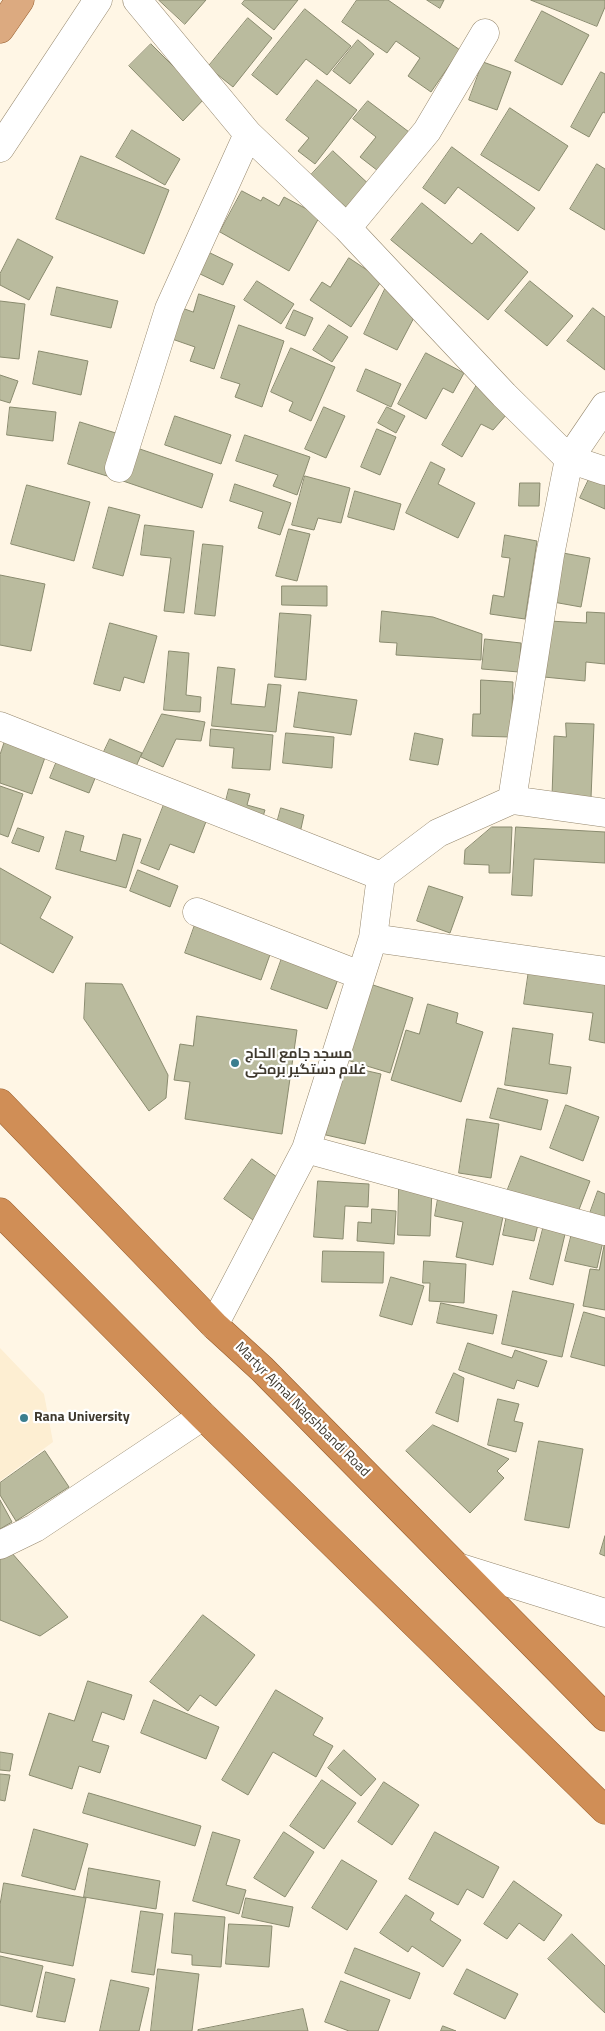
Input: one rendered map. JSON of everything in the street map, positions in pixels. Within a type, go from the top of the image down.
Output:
[{"type":"highway","name":"Martyr Ajmal Naqshbandi Road","points":[[0,1103],[214,1325],[262,1369],[605,1717]]},
{"type":"highway","points":[[0,1212],[204,1416],[605,1810]]},
{"type":"main road","points":[[0,29],[20,0]]},
{"type":"street","points":[[0,148],[98,0]]},
{"type":"street","points":[[137,0],[248,134],[347,228],[504,395],[569,459],[605,471]]},
{"type":"street","points":[[347,228],[428,131],[485,33]]},
{"type":"street","points":[[119,468],[169,309],[248,134]]},
{"type":"street","points":[[512,800],[550,555],[569,459],[605,406]]},
{"type":"street","points":[[0,726],[380,876]]},
{"type":"street","points":[[214,1325],[306,1149],[373,938],[380,876],[438,833],[512,800],[605,813]]},
{"type":"street","points":[[197,912],[360,975]]},
{"type":"street","points":[[373,938],[605,971]]},
{"type":"street","points":[[306,1149],[605,1231]]},
{"type":"street","points":[[0,1545],[35,1528],[204,1416]]},
{"type":"street","points":[[458,1567],[605,1613]]},
{"type":"shaded area","name":"Rana University","points":[[0,1348],[44,1394],[53,1442],[0,1481]]},
{"type":"building","points":[[159,0],[206,0],[185,24]]},
{"type":"building","points":[[245,0],[298,0],[274,30],[242,4]]},
{"type":"building","points":[[357,0],[388,0],[460,50],[431,92],[408,76],[420,58],[396,41],[387,53],[342,22]]},
{"type":"building","points":[[427,0],[444,0],[440,8]]},
{"type":"building","points":[[531,0],[605,0],[605,7],[597,26]]},
{"type":"building","points":[[305,9],[351,46],[327,75],[306,59],[277,95],[252,75]]},
{"type":"building","points":[[542,11],[589,35],[562,85],[515,61]]},
{"type":"building","points":[[248,18],[272,38],[233,87],[208,67]]},
{"type":"building","points":[[358,40],[374,54],[350,84],[333,71]]},
{"type":"building","points":[[151,44],[205,98],[183,121],[129,66]]},
{"type":"building","points":[[483,62],[511,72],[497,110],[469,100]]},
{"type":"building","points":[[601,72],[605,74],[605,113],[603,112],[589,137],[571,127]]},
{"type":"building","points":[[317,80],[357,110],[315,164],[298,151],[309,138],[286,120]]},
{"type":"building","points":[[368,101],[413,135],[382,174],[360,157],[376,137],[353,119]]},
{"type":"building","points":[[510,108],[568,146],[539,191],[481,155]]},
{"type":"building","points":[[132,130],[180,159],[165,185],[116,157]]},
{"type":"building","points":[[452,147],[535,208],[518,231],[458,187],[445,204],[423,188]]},
{"type":"building","points":[[333,151],[373,188],[350,211],[311,175]]},
{"type":"building","points":[[81,156],[169,190],[144,254],[56,219]]},
{"type":"building","points":[[597,164],[605,169],[605,230],[570,209]]},
{"type":"building","points":[[242,191],[261,201],[263,197],[279,206],[284,197],[320,216],[289,271],[220,232]]},
{"type":"building","points":[[422,203],[472,244],[481,233],[528,272],[488,320],[391,240]]},
{"type":"building","points":[[18,239],[53,257],[29,300],[0,285],[0,274]]},
{"type":"building","points":[[206,251],[233,264],[223,285],[196,272]]},
{"type":"building","points":[[349,258],[382,280],[351,327],[310,300],[322,282],[330,287]]},
{"type":"building","points":[[257,281],[294,304],[281,324],[244,300]]},
{"type":"building","points":[[530,281],[573,316],[547,346],[505,311]]},
{"type":"building","points":[[57,287],[118,301],[111,328],[51,315]]},
{"type":"building","points":[[386,287],[418,310],[397,350],[364,334]]},
{"type":"building","points":[[199,294],[235,306],[214,369],[190,361],[195,347],[172,339],[182,308],[193,312]]},
{"type":"building","points":[[0,301],[25,304],[19,359],[0,357]]},
{"type":"building","points":[[593,308],[605,317],[605,370],[567,341]]},
{"type":"building","points":[[294,310],[313,318],[305,336],[286,328]]},
{"type":"building","points":[[239,325],[284,341],[262,407],[235,397],[240,384],[221,378]]},
{"type":"building","points":[[329,325],[348,337],[332,362],[313,350]]},
{"type":"building","points":[[291,348],[335,367],[311,421],[289,411],[293,402],[271,392]]},
{"type":"building","points":[[39,351],[88,361],[81,395],[33,384]]},
{"type":"building","points":[[426,353],[464,373],[453,393],[443,388],[426,419],[398,404]]},
{"type":"building","points":[[366,369],[401,384],[391,407],[357,391]]},
{"type":"building","points":[[0,375],[18,381],[10,403],[0,400]]},
{"type":"building","points":[[478,383],[507,414],[493,430],[481,424],[462,457],[442,445]]},
{"type":"building","points":[[10,407],[56,412],[53,441],[7,435]]},
{"type":"building","points":[[324,407],[345,416],[326,458],[305,449]]},
{"type":"building","points":[[387,407],[405,416],[396,433],[378,423]]},
{"type":"building","points":[[175,416],[231,435],[221,464],[165,445]]},
{"type":"building","points":[[80,422],[119,434],[107,476],[68,464]]},
{"type":"building","points":[[377,429],[396,437],[380,475],[361,467]]},
{"type":"building","points":[[245,435],[310,457],[297,495],[273,486],[278,475],[236,461]]},
{"type":"building","points":[[134,447],[213,474],[202,508],[123,481]]},
{"type":"building","points":[[431,462],[445,469],[438,484],[475,503],[458,538],[406,513]]},
{"type":"building","points":[[591,475],[605,482],[605,509],[580,498]]},
{"type":"building","points":[[305,476],[350,488],[341,523],[318,518],[314,530],[292,525]]},
{"type":"building","points":[[520,483],[540,483],[539,506],[519,506]]},
{"type":"building","points":[[235,484],[291,503],[280,535],[258,528],[263,512],[230,501]]},
{"type":"building","points":[[27,485],[90,502],[74,561],[11,544]]},
{"type":"building","points":[[355,491],[401,504],[394,530],[348,517]]},
{"type":"building","points":[[109,507],[140,515],[123,576],[93,568]]},
{"type":"building","points":[[145,525],[194,531],[184,613],[164,611],[171,558],[141,555]]},
{"type":"building","points":[[289,529],[310,534],[297,581],[276,576]]},
{"type":"building","points":[[505,535],[537,541],[525,619],[490,614],[493,595],[504,597],[510,558],[502,557]]},
{"type":"building","points":[[203,544],[223,546],[215,616],[195,614]]},
{"type":"building","points":[[563,553],[590,558],[581,607],[553,602]]},
{"type":"building","points":[[0,575],[45,584],[31,651],[0,645]]},
{"type":"building","points":[[282,586],[327,586],[327,606],[282,605]]},
{"type":"building","points":[[382,611],[433,617],[482,634],[481,660],[396,655],[397,643],[380,642]]},
{"type":"building","points":[[587,612],[605,613],[605,664],[586,662],[585,681],[544,677],[549,621],[586,623]]},
{"type":"building","points":[[280,613],[311,615],[306,680],[275,677]]},
{"type":"building","points":[[110,623],[157,636],[144,683],[124,677],[120,691],[94,684]]},
{"type":"building","points":[[485,639],[521,643],[519,672],[482,669]]},
{"type":"building","points":[[169,651],[189,653],[186,695],[201,697],[200,712],[164,710]]},
{"type":"building","points":[[218,667],[235,669],[231,704],[265,707],[268,684],[281,685],[276,732],[212,726]]},
{"type":"building","points":[[481,680],[513,682],[511,737],[472,736],[473,714],[480,714]]},
{"type":"building","points":[[299,692],[357,700],[351,735],[294,727]]},
{"type":"building","points":[[162,714],[205,722],[201,741],[176,739],[163,767],[141,757]]},
{"type":"building","points":[[566,723],[594,724],[591,798],[552,796],[554,736],[566,737]]},
{"type":"building","points":[[211,729],[273,735],[270,770],[232,768],[234,748],[210,746]]},
{"type":"building","points":[[286,733],[334,737],[332,768],[283,763]]},
{"type":"building","points":[[415,733],[443,739],[438,765],[410,760]]},
{"type":"building","points":[[7,735],[48,749],[32,794],[0,783],[0,755]]},
{"type":"building","points":[[110,739],[142,753],[133,773],[101,758]]},
{"type":"building","points":[[59,756],[98,771],[89,793],[50,778]]},
{"type":"building","points":[[0,786],[23,794],[8,837],[0,834]]},
{"type":"building","points":[[229,789],[250,794],[247,805],[265,810],[261,823],[223,813]]},
{"type":"building","points":[[165,802],[207,819],[194,853],[170,844],[159,870],[141,863]]},
{"type":"building","points":[[281,808],[304,815],[300,833],[276,827]]},
{"type":"building","points":[[492,827],[512,827],[510,873],[489,873],[489,865],[464,864],[465,850]]},
{"type":"building","points":[[516,827],[605,832],[605,863],[534,859],[532,896],[512,895]]},
{"type":"building","points":[[18,828],[44,837],[39,852],[12,843]]},
{"type":"building","points":[[66,831],[84,836],[80,851],[116,861],[123,834],[141,839],[126,888],[56,869]]},
{"type":"building","points":[[0,868],[51,897],[40,918],[73,937],[53,973],[0,943]]},
{"type":"building","points":[[138,870],[178,886],[170,907],[130,891]]},
{"type":"building","points":[[429,886],[463,897],[450,933],[417,921]]},
{"type":"building","points":[[196,922],[272,949],[261,980],[185,953]]},
{"type":"building","points":[[282,958],[338,979],[327,1009],[271,989]]},
{"type":"building","points":[[530,963],[605,974],[605,1043],[589,1040],[593,1013],[524,1004]]},
{"type":"building","points":[[86,983],[122,984],[168,1075],[166,1098],[149,1111],[84,1019]]},
{"type":"building","points":[[370,984],[413,998],[390,1073],[347,1060]]},
{"type":"building","points":[[428,1004],[458,1013],[456,1023],[483,1032],[461,1102],[391,1080],[406,1030],[419,1034]]},
{"type":"building","name":"مسجد جامع الحاج غلام دستگیر بره‌کی","points":[[197,1016],[297,1030],[282,1134],[185,1119],[190,1082],[174,1080],[180,1044],[193,1046]]},
{"type":"building","points":[[513,1028],[553,1034],[549,1064],[571,1067],[567,1094],[505,1085]]},
{"type":"building","points":[[341,1065],[381,1074],[365,1144],[326,1135]]},
{"type":"building","points":[[498,1088],[548,1100],[541,1130],[490,1118]]},
{"type":"building","points":[[566,1105],[599,1117],[583,1161],[550,1148]]},
{"type":"building","points":[[467,1119],[499,1124],[491,1178],[459,1173]]},
{"type":"building","points":[[521,1156],[590,1181],[575,1220],[506,1194]]},
{"type":"building","points":[[252,1159],[281,1180],[253,1220],[224,1199]]},
{"type":"building","points":[[318,1181],[369,1184],[368,1207],[345,1206],[343,1239],[314,1237]]},
{"type":"building","points":[[399,1188],[432,1189],[430,1236],[398,1235]]},
{"type":"building","points":[[598,1191],[605,1194],[605,1222],[589,1216]]},
{"type":"building","points":[[439,1193],[505,1207],[493,1265],[456,1257],[463,1222],[435,1216]]},
{"type":"building","points":[[372,1209],[396,1211],[394,1244],[357,1241],[358,1222],[371,1223]]},
{"type":"building","points":[[508,1210],[540,1216],[534,1241],[503,1235]]},
{"type":"building","points":[[544,1225],[566,1230],[553,1285],[530,1279]]},
{"type":"building","points":[[573,1229],[604,1237],[597,1268],[565,1261]]},
{"type":"building","points":[[605,1241],[605,1310],[583,1306],[590,1269],[599,1270]]},
{"type":"building","points":[[323,1251],[384,1252],[383,1283],[322,1282]]},
{"type":"building","points":[[424,1261],[466,1264],[464,1303],[429,1301],[430,1283],[423,1283]]},
{"type":"building","points":[[391,1277],[424,1286],[412,1325],[380,1316]]},
{"type":"building","points":[[513,1291],[574,1304],[562,1357],[502,1344]]},
{"type":"building","points":[[441,1303],[497,1315],[493,1334],[437,1323]]},
{"type":"building","points":[[584,1312],[605,1318],[605,1366],[571,1357]]},
{"type":"building","points":[[468,1343],[512,1358],[515,1350],[547,1361],[538,1387],[517,1380],[514,1389],[459,1370]]},
{"type":"building","points":[[454,1373],[464,1378],[458,1422],[436,1413]]},
{"type":"building","points":[[498,1399],[519,1404],[514,1421],[523,1423],[516,1452],[488,1445]]},
{"type":"building","points":[[433,1425],[509,1459],[497,1471],[504,1478],[470,1513],[406,1451]]},
{"type":"building","points":[[539,1441],[583,1449],[569,1528],[525,1520]]},
{"type":"building","points":[[45,1451],[69,1487],[16,1521],[0,1495],[0,1483]]},
{"type":"building","points":[[0,1500],[12,1522],[0,1529]]},
{"type":"building","points":[[605,1536],[605,1556],[600,1554]]},
{"type":"building","points":[[11,1552],[68,1617],[40,1636],[0,1620],[0,1557]]},
{"type":"building","points":[[203,1615],[255,1655],[216,1706],[200,1695],[188,1711],[150,1682]]},
{"type":"building","points":[[88,1681],[132,1695],[124,1720],[102,1712],[92,1741],[109,1746],[100,1773],[79,1766],[72,1789],[29,1775],[49,1713],[74,1721]]},
{"type":"building","points":[[276,1690],[323,1718],[313,1735],[333,1746],[316,1777],[273,1752],[248,1795],[222,1780]]},
{"type":"building","points":[[154,1700],[219,1727],[206,1759],[141,1733]]},
{"type":"building","points":[[344,1750],[376,1779],[361,1796],[328,1768]]},
{"type":"building","points":[[0,1752],[13,1754],[10,1771],[0,1770]]},
{"type":"building","points":[[0,1774],[10,1775],[5,1801],[0,1800]]},
{"type":"building","points":[[322,1780],[356,1803],[324,1849],[290,1826]]},
{"type":"building","points":[[384,1782],[419,1805],[392,1845],[358,1822]]},
{"type":"building","points":[[89,1793],[201,1826],[195,1846],[83,1813]]},
{"type":"building","points":[[34,1829],[88,1844],[75,1890],[22,1876]]},
{"type":"building","points":[[213,1832],[240,1840],[226,1885],[246,1890],[239,1914],[193,1901]]},
{"type":"building","points":[[284,1832],[314,1852],[285,1897],[254,1878]]},
{"type":"building","points":[[435,1832],[499,1867],[483,1898],[467,1889],[458,1905],[409,1879]]},
{"type":"building","points":[[342,1860],[377,1881],[347,1930],[312,1908]]},
{"type":"building","points":[[89,1868],[160,1881],[156,1909],[84,1897]]},
{"type":"building","points":[[514,1881],[562,1915],[544,1941],[519,1923],[507,1939],[484,1924]]},
{"type":"building","points":[[4,1883],[86,1898],[73,1966],[0,1952],[0,1905]]},
{"type":"building","points":[[406,1895],[434,1913],[430,1920],[461,1940],[443,1967],[412,1946],[408,1952],[380,1933]]},
{"type":"building","points":[[246,1898],[293,1907],[289,1927],[242,1917]]},
{"type":"building","points":[[141,1911],[163,1914],[154,1975],[132,1972]]},
{"type":"building","points":[[175,1913],[225,1917],[221,1967],[192,1965],[192,1955],[172,1953]]},
{"type":"building","points":[[229,1924],[272,1926],[269,1967],[226,1964]]},
{"type":"building","points":[[572,1934],[605,1966],[605,2013],[548,1959]]},
{"type":"building","points":[[355,1948],[420,1973],[410,1999],[345,1973]]},
{"type":"building","points":[[0,1956],[43,1966],[32,2012],[0,2005]]},
{"type":"building","points":[[158,1969],[199,1974],[192,2031],[151,2031]]},
{"type":"building","points":[[467,1969],[518,1994],[505,2019],[454,1994]]},
{"type":"building","points":[[46,1972],[75,1979],[65,2022],[37,2017]]},
{"type":"building","points":[[111,1980],[149,1988],[139,2031],[100,2031]]},
{"type":"building","points":[[341,1981],[390,2000],[378,2031],[349,2031],[325,2022]]},
{"type":"building","points":[[303,2009],[308,2031],[198,2031],[198,2030]]},
{"type":"building","points":[[443,2026],[456,2031],[441,2031]]},
{"type":"place","name":"مسجد جامع الحاج غلام دستگیر بره‌کی","points":[[235,1063]]},
{"type":"place","name":"Rana University","points":[[24,1418]]}]
